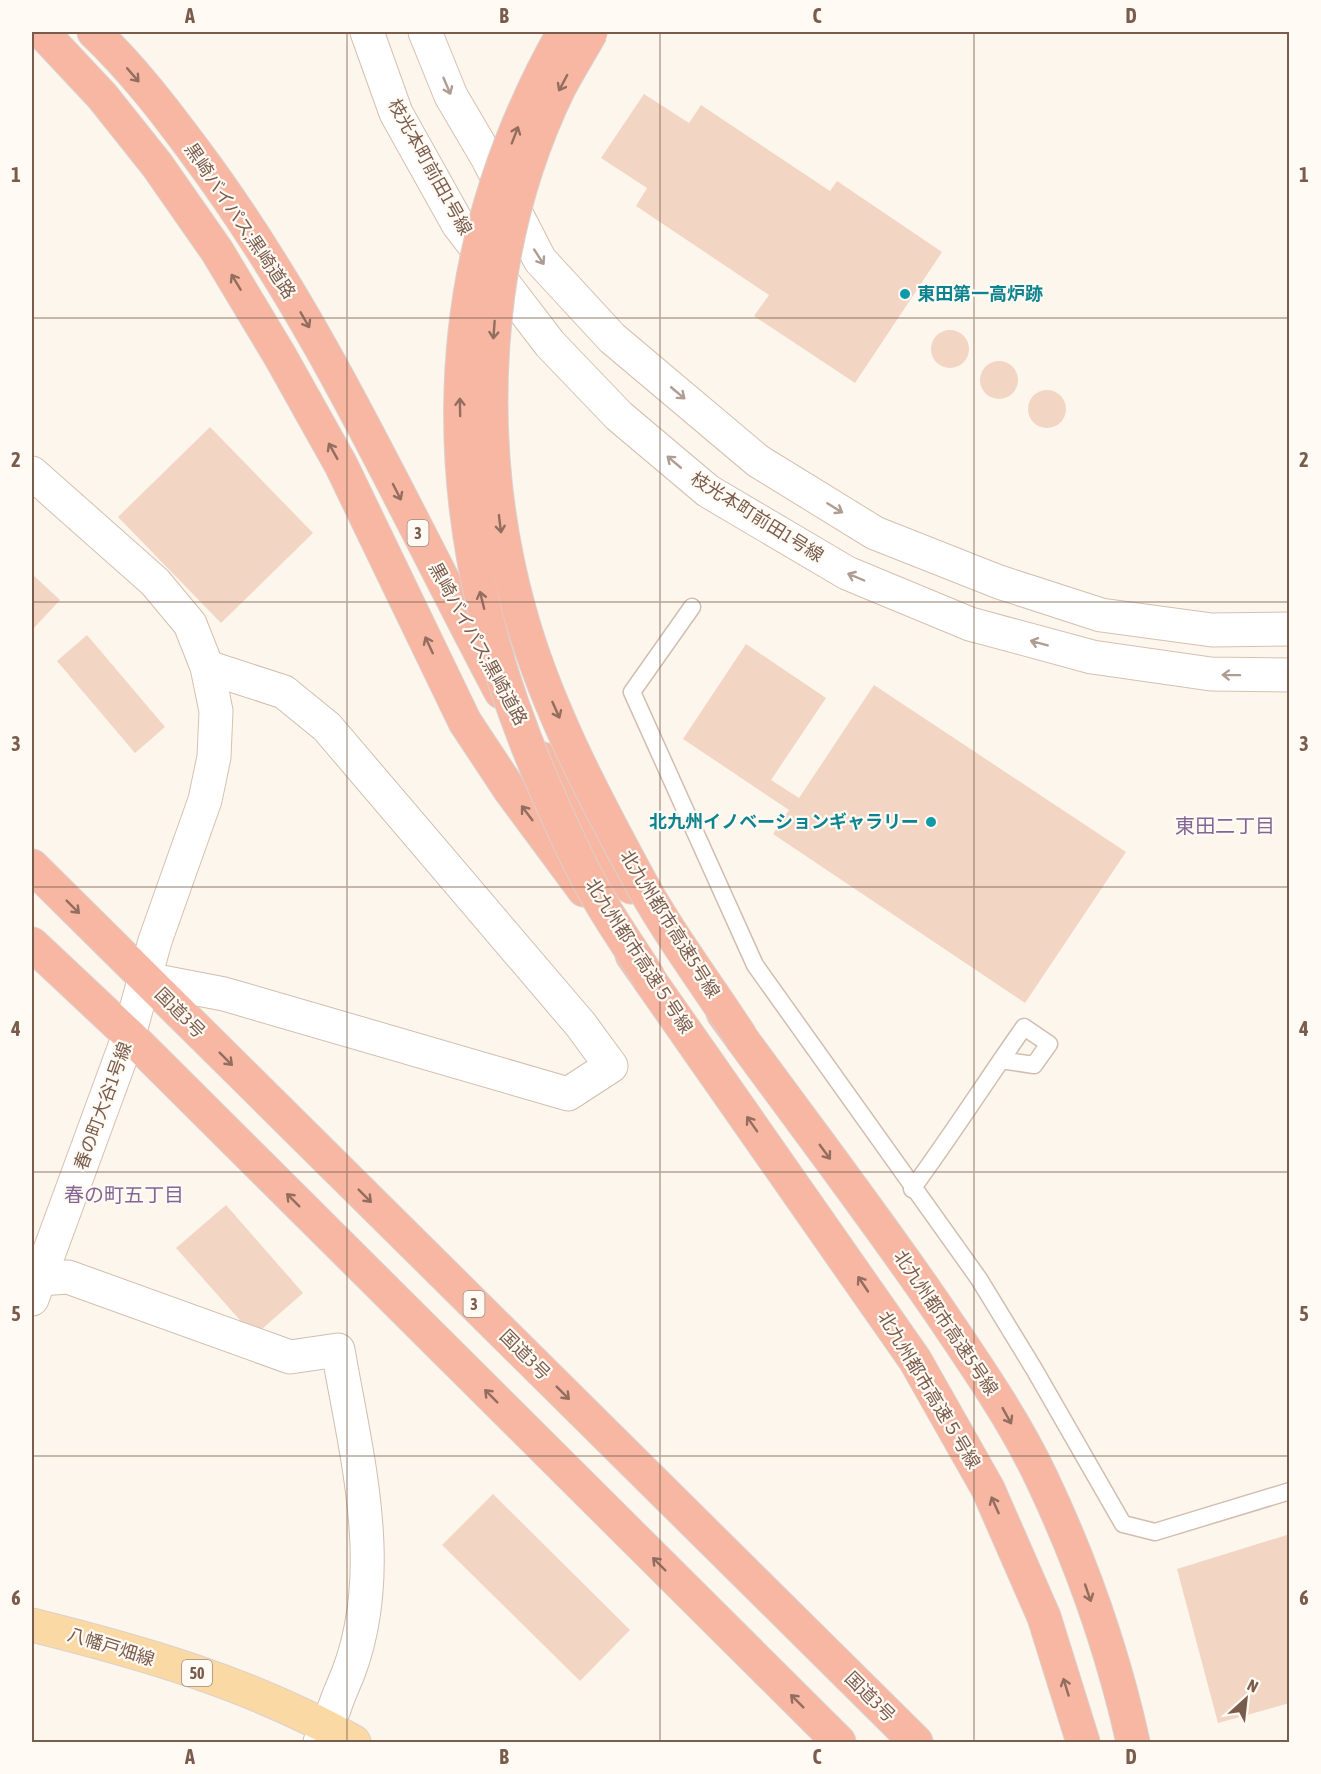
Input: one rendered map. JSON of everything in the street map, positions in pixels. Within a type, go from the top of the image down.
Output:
[{"type":"highway","name":"黒崎バイパス;黒崎道路","points":[[42,32],[102,96],[157,165],[218,251],[280,356],[340,465],[465,722],[510,790],[649,978]]},
{"type":"highway","name":"黒崎バイパス;黒崎道路","points":[[94,32],[169,117],[227,194],[274,266],[362,423],[507,704],[578,813],[741,1037]]},
{"type":"highway","name":"北九州都市高速５号線","points":[[564,32],[542,70],[516,129],[492,195],[473,265],[459,399],[462,479],[475,570],[494,646],[524,740],[599,900],[649,978],[915,1360],[988,1488],[1044,1617],[1083,1743]]},
{"type":"highway","name":"北九州都市高速5号線","points":[[591,32],[559,89],[531,159],[509,236],[495,309],[490,384],[492,460],[502,534],[519,610],[540,673],[577,759],[636,875],[741,1037],[908,1263],[986,1380],[1041,1477],[1084,1584],[1118,1680],[1133,1743]]},
{"type":"highway","name":"国道3号","points":[[32,866],[916,1743]]},
{"type":"highway","points":[[32,944],[129,1035],[839,1743]]},
{"type":"main road","name":"八幡戸畑線","points":[[32,1625],[89,1639],[208,1677],[334,1738]]},
{"type":"street","name":"枝光本町前田1号線","points":[[367,32],[396,113],[458,224],[550,344],[619,416],[708,491],[847,573],[970,624],[1092,657],[1211,674],[1290,675]]},
{"type":"street","points":[[424,32],[452,96],[488,159],[540,260],[612,338],[758,461],[875,533],[999,582],[1101,615],[1212,630],[1290,629]]},
{"type":"street","name":"春の町大谷1号線","points":[[32,473],[155,582],[190,624],[207,667],[216,711],[214,757],[205,800],[155,941],[129,1035],[34,1285]]},
{"type":"street","points":[[146,979],[224,994],[568,1094],[611,1066],[581,1025],[327,727],[284,692],[207,667]]},
{"type":"street","points":[[34,1285],[68,1277],[290,1356],[338,1350],[365,1503],[369,1559],[362,1617],[348,1678],[343,1686],[334,1738]]},
{"type":"lane","points":[[692,607],[632,692],[755,965],[985,1289],[1034,1369],[1122,1524],[1155,1532],[1290,1491]]},
{"type":"lane","points":[[912,1189],[1001,1060]]},
{"type":"building","points":[[644,94],[689,123],[701,105],[830,191],[837,181],[942,252],[855,383],[754,316],[769,295],[636,206],[647,188],[601,158]]},
{"type":"building","points":[[950,330],[964,335],[969,349],[964,363],[950,368],[936,363],[931,349],[936,335]]},
{"type":"building","points":[[999,361],[1013,366],[1018,380],[1013,394],[999,399],[985,394],[980,380],[985,366]]},
{"type":"building","points":[[1047,390],[1061,395],[1066,409],[1061,423],[1047,428],[1033,423],[1028,409],[1033,395]]},
{"type":"building","points":[[210,427],[313,533],[221,623],[118,517]]},
{"type":"building","points":[[32,574],[60,600],[32,630]]},
{"type":"building","points":[[87,635],[165,727],[135,753],[57,661]]},
{"type":"building","name":"北九州イノベーションギャラリー","points":[[746,644],[826,698],[771,780],[799,798],[874,685],[1126,852],[1025,1003],[773,834],[789,810],[683,739]]},
{"type":"building","points":[[226,1205],[303,1293],[254,1336],[176,1248]]},
{"type":"building","points":[[493,1494],[630,1630],[580,1681],[442,1545]]},
{"type":"building","points":[[1290,1534],[1290,1703],[1218,1723],[1177,1569]]},
{"type":"place","name":"東田第一高炉跡","points":[[905,294]]},
{"type":"place","name":"北九州イノベーションギャラリー","points":[[931,822]]},
{"type":"district","name":"東田二丁目","points":[[1225,826]]},
{"type":"district","name":"春の町五丁目","points":[[124,1195]]}]
